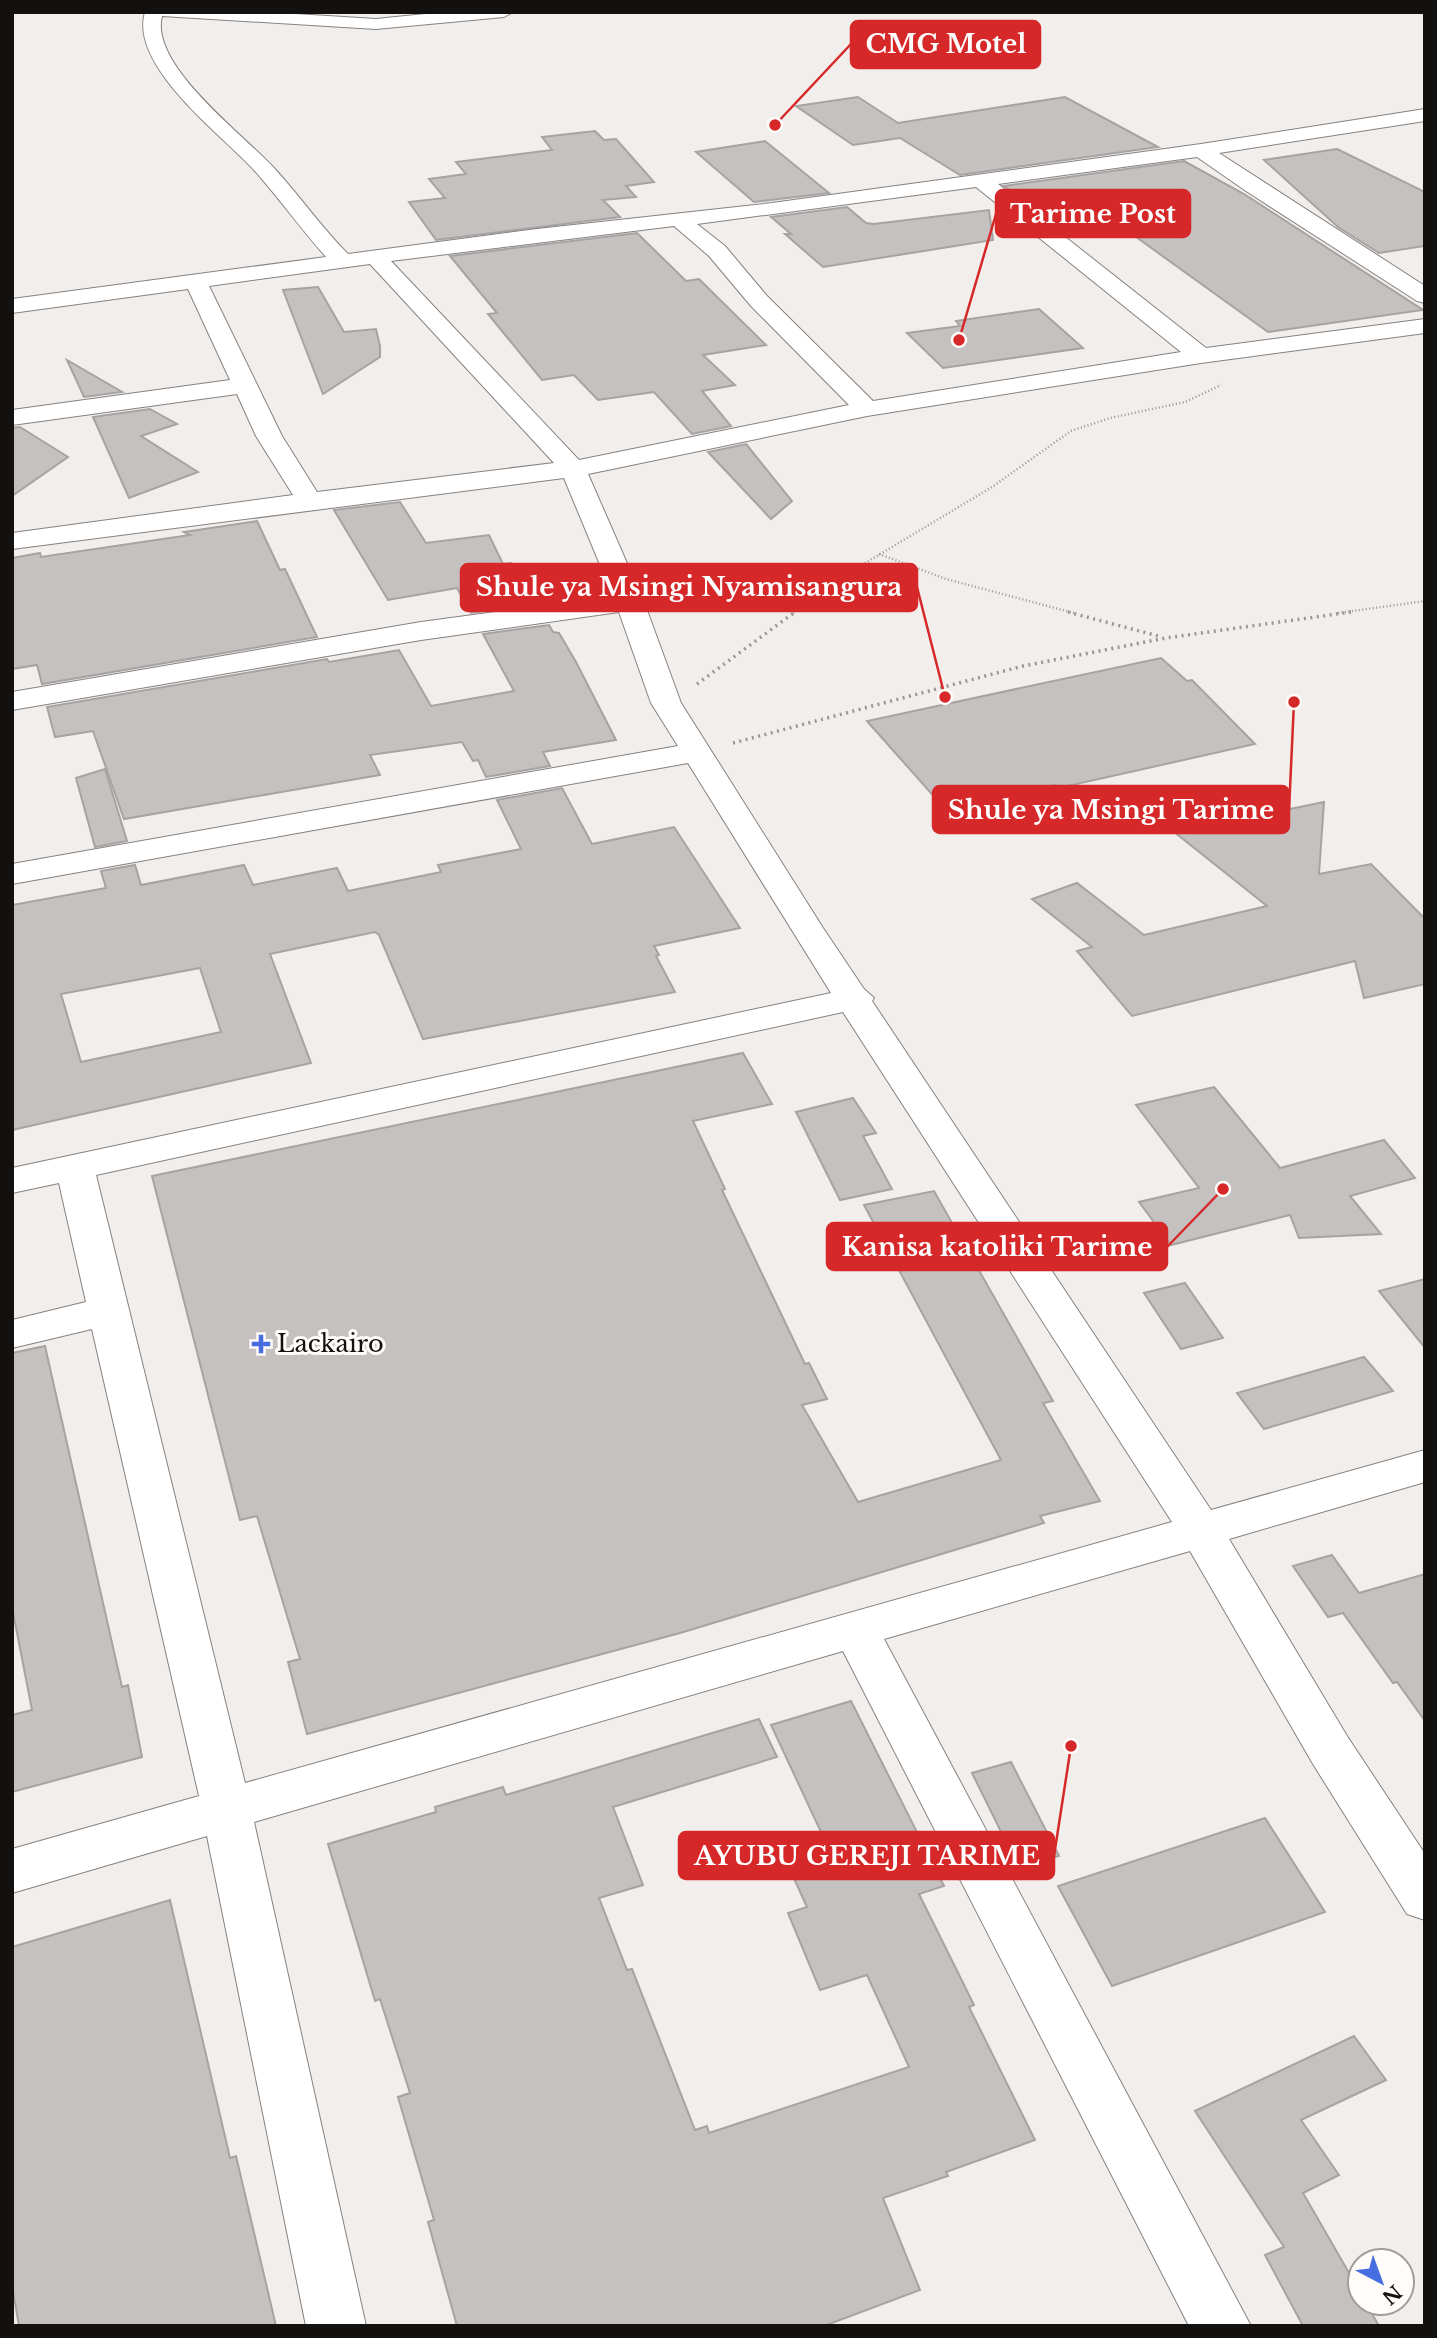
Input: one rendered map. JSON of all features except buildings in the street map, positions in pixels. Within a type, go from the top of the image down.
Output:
[{"type":"street","points":[[130,12],[376,24],[504,12]]},
{"type":"street","points":[[158,13],[149,30],[166,64],[209,115],[274,180],[300,216],[343,261]]},
{"type":"street","points":[[12,306],[677,218],[772,209],[1202,150],[1425,115]]},
{"type":"street","points":[[1202,150],[1253,187],[1425,296]]},
{"type":"street","points":[[979,179],[1201,356]]},
{"type":"street","points":[[677,218],[717,251],[759,301],[867,409]]},
{"type":"street","points":[[376,258],[573,469],[630,602],[647,656],[666,703],[806,928],[856,998],[1200,1529],[1330,1750],[1425,1898]]},
{"type":"street","points":[[195,282],[269,436],[310,502]]},
{"type":"street","points":[[12,541],[573,469],[867,409],[1201,356],[1425,326]]},
{"type":"street","points":[[12,418],[246,385]]},
{"type":"street","points":[[12,701],[421,631],[630,602]]},
{"type":"street","points":[[12,874],[698,752]]},
{"type":"street","points":[[12,1181],[856,998]]},
{"type":"street","points":[[75,1168],[226,1807],[336,2326]]},
{"type":"street","points":[[12,1334],[109,1311]]},
{"type":"street","points":[[12,1871],[226,1807],[1425,1466]]},
{"type":"street","points":[[856,1630],[1221,2326]]},
{"type":"path","points":[[666,703],[712,675],[752,642],[878,553],[992,487],[1071,431],[1100,421],[1185,402],[1214,391],[1231,378],[1238,366],[1235,351]]},
{"type":"path","points":[[878,553],[946,579],[1166,638]]},
{"type":"path","points":[[698,752],[1023,666],[1166,638],[1425,601]]},
{"type":"place","name":"CMG Motel","points":[[775,125]]},
{"type":"place","name":"Tarime Post","points":[[959,340]]},
{"type":"place","name":"Shule ya Msingi Nyamisangura","points":[[945,697]]},
{"type":"place","name":"Shule ya Msingi Tarime","points":[[1294,702]]},
{"type":"place","name":"Kanisa katoliki Tarime","points":[[1223,1189]]},
{"type":"place","name":"Lackairo","points":[[261,1344]]},
{"type":"place","name":"AYUBU GEREJI TARIME","points":[[1071,1746]]}]
